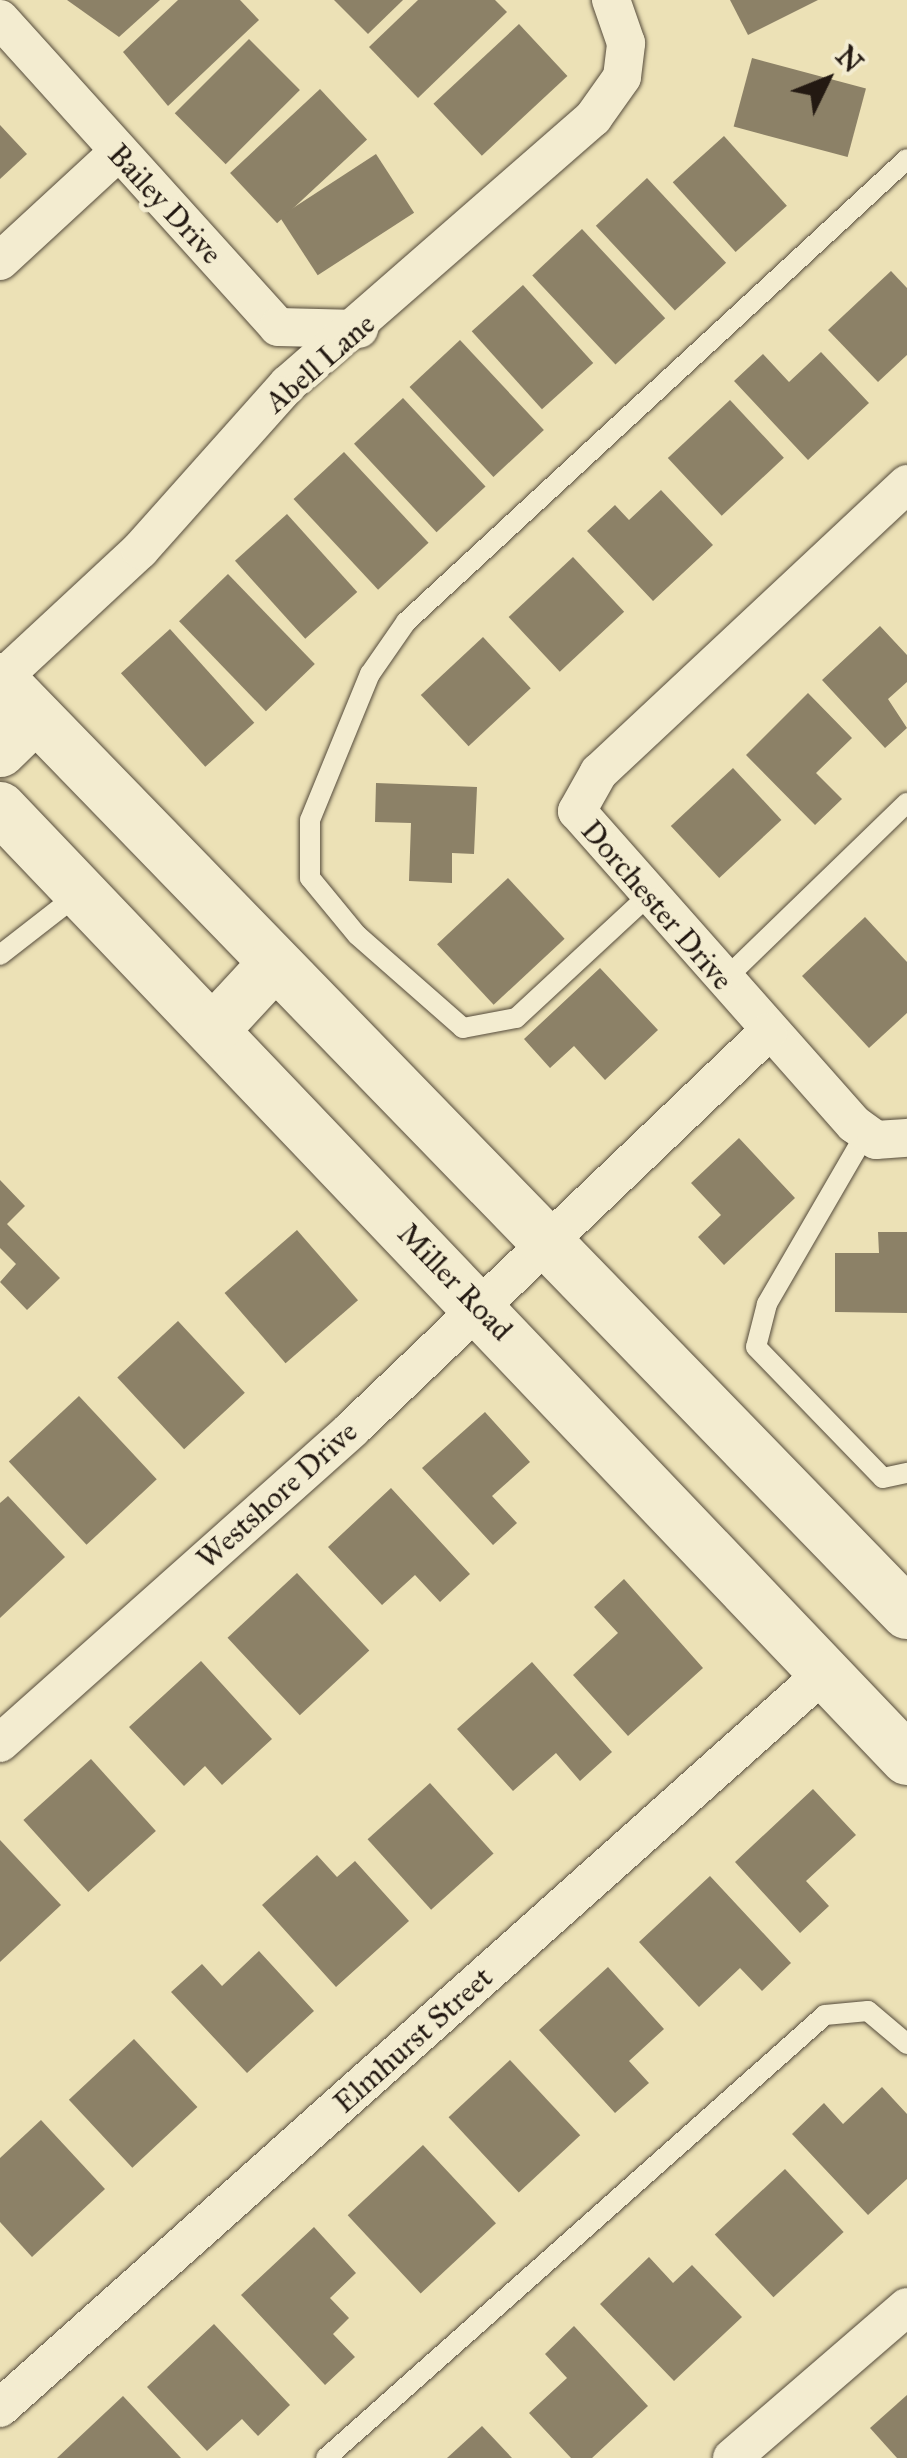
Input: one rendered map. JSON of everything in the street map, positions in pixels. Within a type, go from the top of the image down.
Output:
[{"type":"main road","points":[[7,702],[275,963],[907,1612]]},
{"type":"main road","name":"Miller Road","points":[[0,808],[907,1759]]},
{"type":"main road","points":[[214,1030],[275,963]]},
{"type":"street","name":"Abell Lane","points":[[7,702],[288,384],[359,329],[593,118],[622,76],[626,43],[611,0]]},
{"type":"street","name":"Bailey Drive","points":[[0,19],[278,327],[359,329]]},
{"type":"street","points":[[0,261],[117,153]]},
{"type":"street","name":"Dorchester Drive","points":[[866,1133],[768,1032],[649,894],[588,831],[576,812],[582,791],[907,484]]},
{"type":"street","points":[[549,1242],[768,1032]]},
{"type":"street","points":[[866,1133],[907,1138]]},
{"type":"street","name":"Westshore Drive","points":[[0,1743],[549,1242]]},
{"type":"street","name":"Elmhurst Street","points":[[0,2408],[825,1672]]},
{"type":"street","points":[[732,2458],[772,2445],[907,2307]]},
{"type":"lane","points":[[649,894],[516,1018],[463,1028],[356,934],[310,878],[310,820],[370,674],[406,622],[907,159]]},
{"type":"lane","points":[[724,981],[907,803]]},
{"type":"lane","points":[[0,955],[81,892]]},
{"type":"lane","points":[[866,1133],[767,1304],[756,1347],[871,1468],[898,1482],[907,1473]]},
{"type":"lane","points":[[326,2458],[825,2015],[868,2011],[907,2044]]},
{"type":"building","points":[[67,0],[160,0],[119,37]]},
{"type":"building","points":[[178,0],[240,0],[259,20],[168,106],[123,52]]},
{"type":"building","points":[[334,0],[403,0],[368,34]]},
{"type":"building","points":[[418,0],[495,0],[507,12],[418,98],[369,47]]},
{"type":"building","points":[[730,0],[818,0],[748,35]]},
{"type":"building","points":[[519,24],[567,76],[482,156],[433,104]]},
{"type":"building","points":[[249,39],[300,90],[226,164],[175,113]]},
{"type":"building","points":[[752,58],[866,89],[848,157],[734,127]]},
{"type":"building","points":[[320,89],[367,139],[277,223],[230,173]]},
{"type":"building","points":[[0,125],[27,154],[0,179]]},
{"type":"building","points":[[724,136],[787,206],[736,252],[673,182]]},
{"type":"building","points":[[376,154],[414,213],[318,275],[280,217]]},
{"type":"building","points":[[647,178],[726,263],[675,311],[596,226]]},
{"type":"building","points":[[582,229],[665,318],[615,365],[532,275]]},
{"type":"building","points":[[891,271],[907,288],[907,355],[878,382],[828,330]]},
{"type":"building","points":[[523,285],[593,363],[542,409],[472,331]]},
{"type":"building","points":[[460,340],[544,430],[493,477],[410,387]]},
{"type":"building","points":[[821,352],[869,403],[808,460],[734,381],[763,354],[789,382]]},
{"type":"building","points":[[403,398],[486,486],[437,532],[354,444]]},
{"type":"building","points":[[730,400],[784,458],[722,516],[668,458]]},
{"type":"building","points":[[344,452],[429,543],[378,590],[294,499]]},
{"type":"building","points":[[661,490],[713,545],[653,601],[587,531],[615,505],[629,520]]},
{"type":"building","points":[[287,514],[357,592],[305,639],[235,561]]},
{"type":"building","points":[[573,557],[624,612],[560,672],[509,617]]},
{"type":"building","points":[[228,574],[315,664],[266,711],[179,621]]},
{"type":"building","points":[[880,626],[907,655],[907,682],[888,699],[907,728],[885,748],[822,680]]},
{"type":"building","points":[[170,629],[254,723],[205,767],[121,673]]},
{"type":"building","points":[[483,637],[531,688],[469,746],[421,695]]},
{"type":"building","points":[[808,693],[852,738],[816,773],[842,799],[815,825],[746,755]]},
{"type":"building","points":[[733,768],[781,820],[719,878],[671,826]]},
{"type":"building","points":[[376,783],[477,787],[474,854],[452,853],[452,883],[409,881],[411,823],[375,822]]},
{"type":"building","points":[[508,878],[565,939],[494,1005],[437,944]]},
{"type":"building","points":[[865,917],[907,962],[907,1013],[869,1048],[802,976]]},
{"type":"building","points":[[600,968],[658,1030],[605,1080],[574,1046],[550,1068],[524,1039]]},
{"type":"building","points":[[739,1138],[795,1198],[724,1265],[698,1237],[721,1215],[691,1183]]},
{"type":"building","points":[[0,1180],[25,1206],[7,1224],[60,1278],[27,1310],[0,1282],[16,1264],[0,1248]]},
{"type":"building","points":[[297,1230],[358,1300],[286,1363],[225,1293]]},
{"type":"building","points":[[878,1232],[907,1232],[907,1313],[835,1312],[835,1253],[879,1253]]},
{"type":"building","points":[[178,1321],[245,1393],[184,1449],[117,1378]]},
{"type":"building","points":[[79,1396],[157,1479],[87,1545],[9,1461]]},
{"type":"building","points":[[485,1412],[530,1462],[492,1496],[517,1523],[493,1545],[422,1468]]},
{"type":"building","points":[[391,1488],[470,1574],[440,1602],[415,1575],[382,1605],[328,1547]]},
{"type":"building","points":[[8,1496],[65,1557],[0,1618],[0,1503]]},
{"type":"building","points":[[297,1573],[369,1651],[300,1715],[228,1638]]},
{"type":"building","points":[[624,1579],[703,1668],[628,1736],[573,1675],[618,1633],[594,1607]]},
{"type":"building","points":[[201,1661],[272,1739],[222,1785],[205,1766],[184,1786],[129,1727]]},
{"type":"building","points":[[532,1662],[612,1752],[580,1781],[556,1753],[513,1791],[457,1729]]},
{"type":"building","points":[[91,1759],[156,1831],[88,1892],[23,1820]]},
{"type":"building","points":[[430,1783],[494,1854],[431,1910],[368,1839]]},
{"type":"building","points":[[813,1789],[856,1835],[806,1881],[829,1906],[800,1933],[735,1862]]},
{"type":"building","points":[[0,1840],[61,1905],[0,1962]]},
{"type":"building","points":[[317,1855],[337,1877],[355,1861],[409,1921],[336,1987],[262,1905]]},
{"type":"building","points":[[710,1876],[791,1963],[762,1991],[740,1968],[699,2007],[639,1942]]},
{"type":"building","points":[[259,1951],[314,2011],[247,2073],[171,1992],[202,1964],[222,1986]]},
{"type":"building","points":[[608,1967],[664,2029],[629,2061],[649,2083],[615,2113],[539,2030]]},
{"type":"building","points":[[134,2039],[197,2107],[132,2168],[69,2100]]},
{"type":"building","points":[[510,2060],[580,2135],[519,2193],[449,2117]]},
{"type":"building","points":[[882,2087],[907,2114],[907,2179],[868,2215],[792,2134],[824,2103],[843,2124]]},
{"type":"building","points":[[41,2120],[105,2189],[32,2257],[0,2222],[0,2158]]},
{"type":"building","points":[[423,2145],[496,2223],[421,2294],[348,2215]]},
{"type":"building","points":[[785,2169],[844,2232],[773,2297],[715,2234]]},
{"type":"building","points":[[314,2227],[356,2273],[330,2298],[349,2318],[333,2334],[355,2357],[325,2385],[241,2295]]},
{"type":"building","points":[[649,2257],[673,2283],[692,2265],[742,2317],[674,2381],[600,2304]]},
{"type":"building","points":[[214,2324],[290,2405],[258,2436],[242,2419],[207,2451],[147,2387]]},
{"type":"building","points":[[574,2326],[648,2406],[592,2458],[571,2458],[529,2413],[567,2378],[545,2354]]},
{"type":"building","points":[[907,2395],[907,2458],[897,2458],[870,2428]]},
{"type":"building","points":[[123,2396],[181,2458],[57,2458]]},
{"type":"building","points":[[482,2426],[512,2458],[447,2458]]}]
